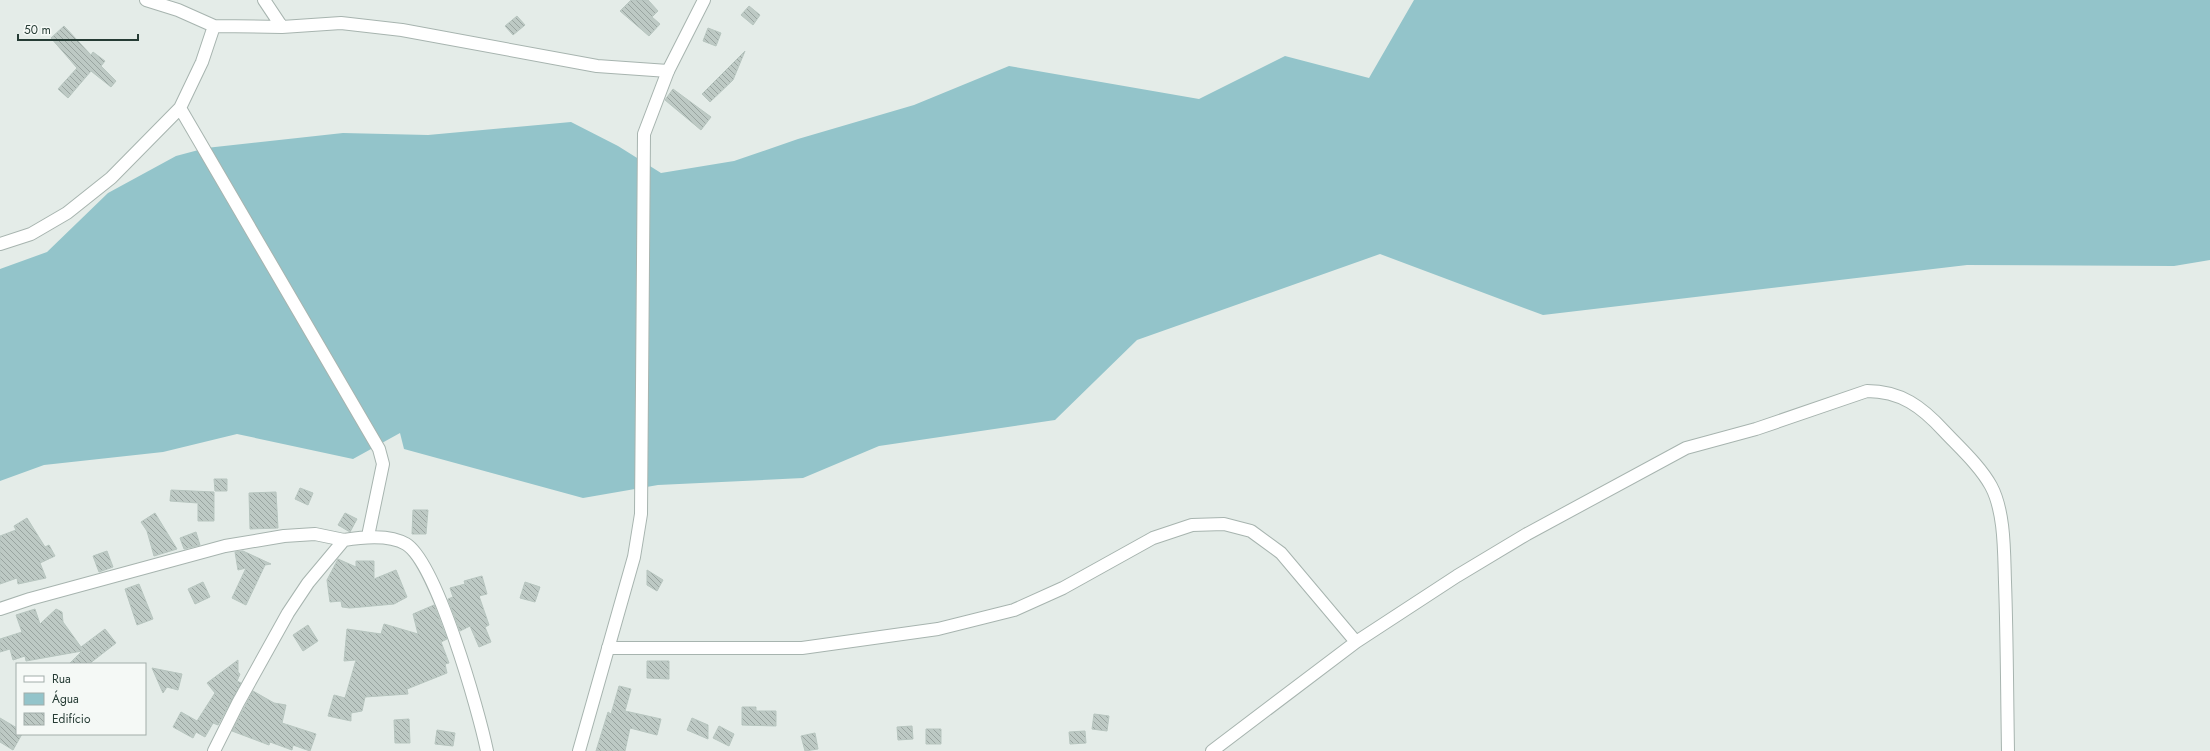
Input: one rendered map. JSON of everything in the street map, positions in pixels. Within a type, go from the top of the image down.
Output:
[{"type":"street","points":[[146,0],[178,10],[214,26],[282,27],[341,23],[402,30],[597,66],[668,71]]},
{"type":"street","points":[[264,0],[282,27]]},
{"type":"street","points":[[579,751],[634,557],[641,514],[644,134],[668,71],[704,0]]},
{"type":"street","points":[[0,244],[31,234],[67,213],[111,178],[180,108],[202,62],[214,26]]},
{"type":"street","points":[[180,108],[379,449],[383,464],[368,536]]},
{"type":"street","points":[[1212,751],[1356,642],[1457,576],[1527,534],[1686,448],[1756,428],[1867,391],[1883,391],[1900,395],[1932,418],[1971,459],[1991,486],[2001,518],[2004,553],[2008,751]]},
{"type":"street","points":[[608,648],[802,648],[938,629],[1014,610],[1063,588],[1153,538],[1192,525],[1224,524],[1251,531],[1281,553],[1356,642]]},
{"type":"street","points":[[0,610],[30,599],[225,546],[284,536],[315,534],[344,540],[368,536],[406,544],[422,559],[431,576],[461,657],[487,751]]},
{"type":"street","points":[[214,751],[238,703],[288,613],[308,583],[344,540]]},
{"type":"water","points":[[1414,0],[2210,0],[2210,260],[2174,266],[1967,265],[1543,315],[1380,254],[1137,340],[1055,420],[879,446],[803,478],[658,485],[583,498],[404,449],[400,433],[353,459],[237,434],[163,452],[44,465],[0,481],[0,269],[47,252],[108,193],[176,156],[206,148],[343,133],[428,135],[571,122],[618,146],[661,173],[734,161],[798,139],[914,105],[1009,66],[1199,99],[1285,56],[1369,78]]},
{"type":"building","points":[[631,0],[648,0],[658,11],[652,17],[660,24],[649,36],[620,11]]},
{"type":"building","points":[[749,6],[760,15],[753,25],[741,15]]},
{"type":"building","points":[[517,16],[525,25],[513,35],[505,26]]},
{"type":"building","points":[[64,26],[91,55],[93,52],[105,61],[101,66],[116,81],[111,87],[91,71],[68,98],[58,89],[77,68],[51,38]]},
{"type":"building","points":[[708,28],[721,33],[716,46],[703,41]]},
{"type":"building","points":[[745,51],[733,80],[710,102],[702,94]]},
{"type":"building","points":[[673,89],[711,117],[701,130],[665,100]]},
{"type":"building","points":[[214,479],[227,479],[227,491],[215,491]]},
{"type":"building","points":[[300,488],[313,493],[308,505],[295,499]]},
{"type":"building","points":[[171,490],[214,492],[214,521],[198,521],[198,503],[170,501]]},
{"type":"building","points":[[276,492],[278,528],[250,529],[249,493]]},
{"type":"building","points":[[413,510],[428,510],[426,534],[412,534]]},
{"type":"building","points":[[155,513],[177,549],[154,556],[147,531],[141,522]]},
{"type":"building","points":[[345,513],[357,519],[350,532],[338,525]]},
{"type":"building","points":[[27,518],[45,547],[49,545],[55,556],[40,563],[46,578],[18,584],[17,578],[0,584],[0,536],[16,530],[14,526]]},
{"type":"building","points":[[196,532],[200,545],[184,549],[180,538]]},
{"type":"building","points":[[107,551],[113,567],[99,572],[93,556]]},
{"type":"building","points":[[243,551],[271,564],[265,565],[246,605],[232,598],[246,568],[238,570],[235,552]]},
{"type":"building","points":[[338,559],[356,567],[356,561],[374,561],[374,579],[396,570],[407,597],[394,604],[350,608],[342,607],[341,601],[330,602],[327,580]]},
{"type":"building","points":[[647,570],[663,580],[657,591],[647,585]]},
{"type":"building","points":[[482,576],[487,594],[479,596],[489,625],[485,627],[491,642],[479,647],[470,626],[460,631],[448,599],[453,597],[450,588],[465,584],[464,581]]},
{"type":"building","points":[[203,582],[210,597],[195,604],[188,589]]},
{"type":"building","points":[[525,582],[540,587],[535,602],[520,598]]},
{"type":"building","points":[[139,584],[153,619],[137,625],[125,589]]},
{"type":"building","points":[[434,605],[447,639],[441,642],[449,663],[445,664],[447,673],[407,689],[408,694],[365,697],[362,711],[351,713],[351,721],[328,716],[334,695],[345,698],[356,660],[344,661],[347,629],[381,634],[384,624],[418,634],[413,614]]},
{"type":"building","points":[[35,609],[40,624],[56,609],[62,612],[63,622],[81,647],[105,629],[116,643],[90,663],[70,663],[82,651],[26,661],[25,656],[13,660],[10,649],[0,652],[0,639],[22,632],[16,615]]},
{"type":"building","points":[[308,625],[318,641],[303,651],[293,635]]},
{"type":"building","points":[[238,660],[238,672],[240,674],[237,681],[241,683],[218,725],[213,723],[205,737],[196,732],[193,738],[173,727],[181,712],[197,721],[215,693],[207,683]]},
{"type":"building","points":[[647,661],[669,661],[669,679],[647,678]]},
{"type":"building","points":[[152,668],[182,674],[178,690],[167,687],[163,693]]},
{"type":"building","points":[[619,686],[631,689],[625,711],[661,719],[657,735],[630,728],[625,751],[596,751],[608,712],[611,714]]},
{"type":"building","points":[[253,691],[274,703],[286,705],[282,723],[316,734],[310,751],[293,745],[292,750],[270,742],[269,745],[232,731]]},
{"type":"building","points":[[742,707],[756,707],[756,711],[776,711],[776,726],[742,725]]},
{"type":"building","points":[[1094,714],[1109,716],[1107,731],[1092,729]]},
{"type":"building","points":[[0,718],[16,727],[16,735],[21,735],[13,750],[0,742]]},
{"type":"building","points":[[692,718],[708,725],[708,739],[687,730]]},
{"type":"building","points":[[409,719],[410,743],[395,743],[394,720]]},
{"type":"building","points":[[719,726],[734,734],[729,746],[713,738]]},
{"type":"building","points":[[912,726],[913,739],[898,740],[897,727]]},
{"type":"building","points":[[926,729],[941,729],[941,744],[926,744]]},
{"type":"building","points":[[437,730],[455,733],[453,746],[435,744]]},
{"type":"building","points":[[1085,731],[1086,743],[1070,744],[1069,732]]},
{"type":"building","points":[[815,733],[818,749],[805,751],[801,736]]}]
